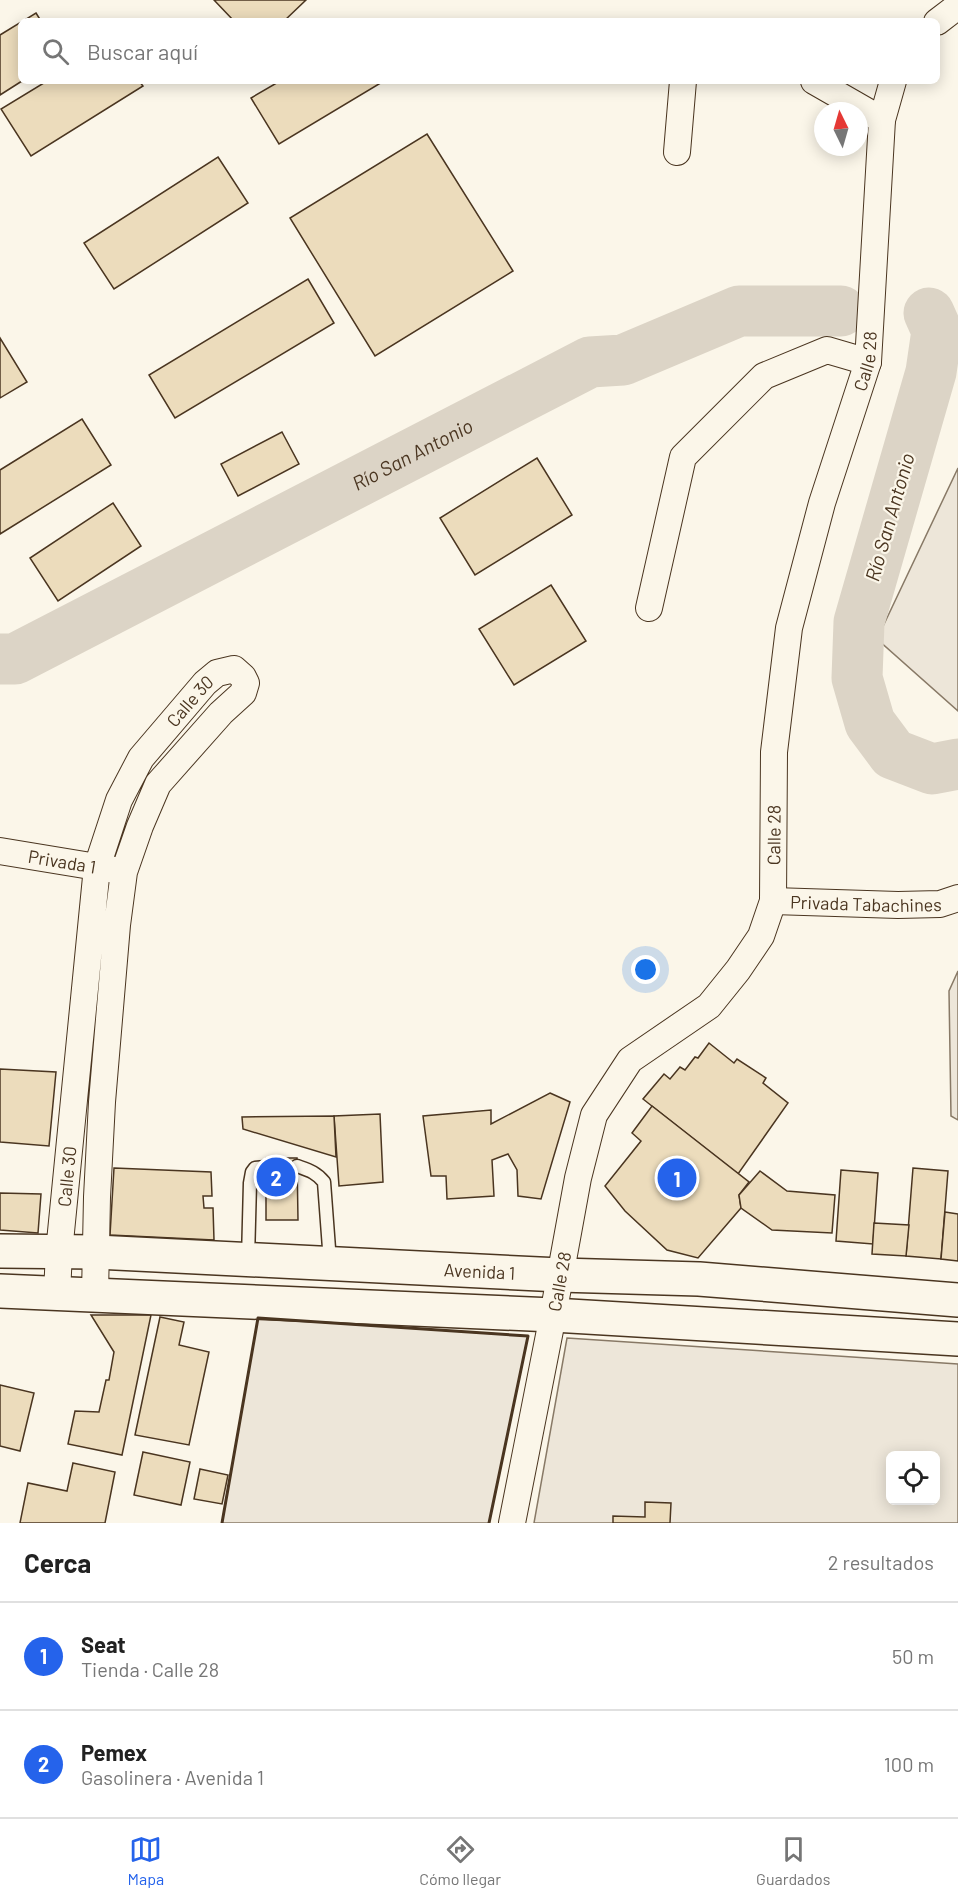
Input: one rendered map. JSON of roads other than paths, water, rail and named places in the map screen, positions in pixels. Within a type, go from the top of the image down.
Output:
[{"type":"main road","name":"Avenida 1","points":[[0,1251],[96,1252],[560,1275],[699,1279],[958,1300]]},
{"type":"main road","points":[[0,1291],[553,1315],[958,1339]]},
{"type":"street","points":[[940,20],[958,6]]},
{"type":"street","points":[[676,152],[683,84]]},
{"type":"street","points":[[819,84],[882,120]]},
{"type":"street","name":"Calle 28","points":[[512,1523],[578,1178],[594,1115],[630,1059],[709,1006],[738,970],[761,936],[773,902],[774,752],[789,628],[822,503],[868,362],[882,120],[892,84]]},
{"type":"street","points":[[649,608],[683,457],[764,376],[827,350],[868,362]]},
{"type":"street","name":"Calle 30","points":[[57,1293],[59,1252],[97,867],[119,800],[141,758],[205,683],[217,673],[234,669],[246,683],[243,693],[221,713],[158,784],[124,872],[117,925],[102,1102],[95,1294]]},
{"type":"street","name":"Privada 1","points":[[0,851],[124,872]]},
{"type":"street","name":"Privada Tabachines","points":[[773,902],[940,904],[958,898]]},
{"type":"lane","points":[[297,1166],[312,1171],[324,1182],[330,1263]]},
{"type":"lane","points":[[248,1259],[252,1172],[255,1168],[266,1167]]},
{"type":"waterway","name":"Río San Antonio","points":[[0,659],[15,659],[590,362],[623,360],[739,311],[841,311]]},
{"type":"waterway","name":"Río San Antonio","points":[[929,313],[937,331],[931,372],[859,622],[857,678],[870,723],[893,754],[932,769],[958,764]]},
{"type":"place","name":"Pemex","points":[[276,1177]]},
{"type":"place","name":"Seat","points":[[677,1178]]}]
